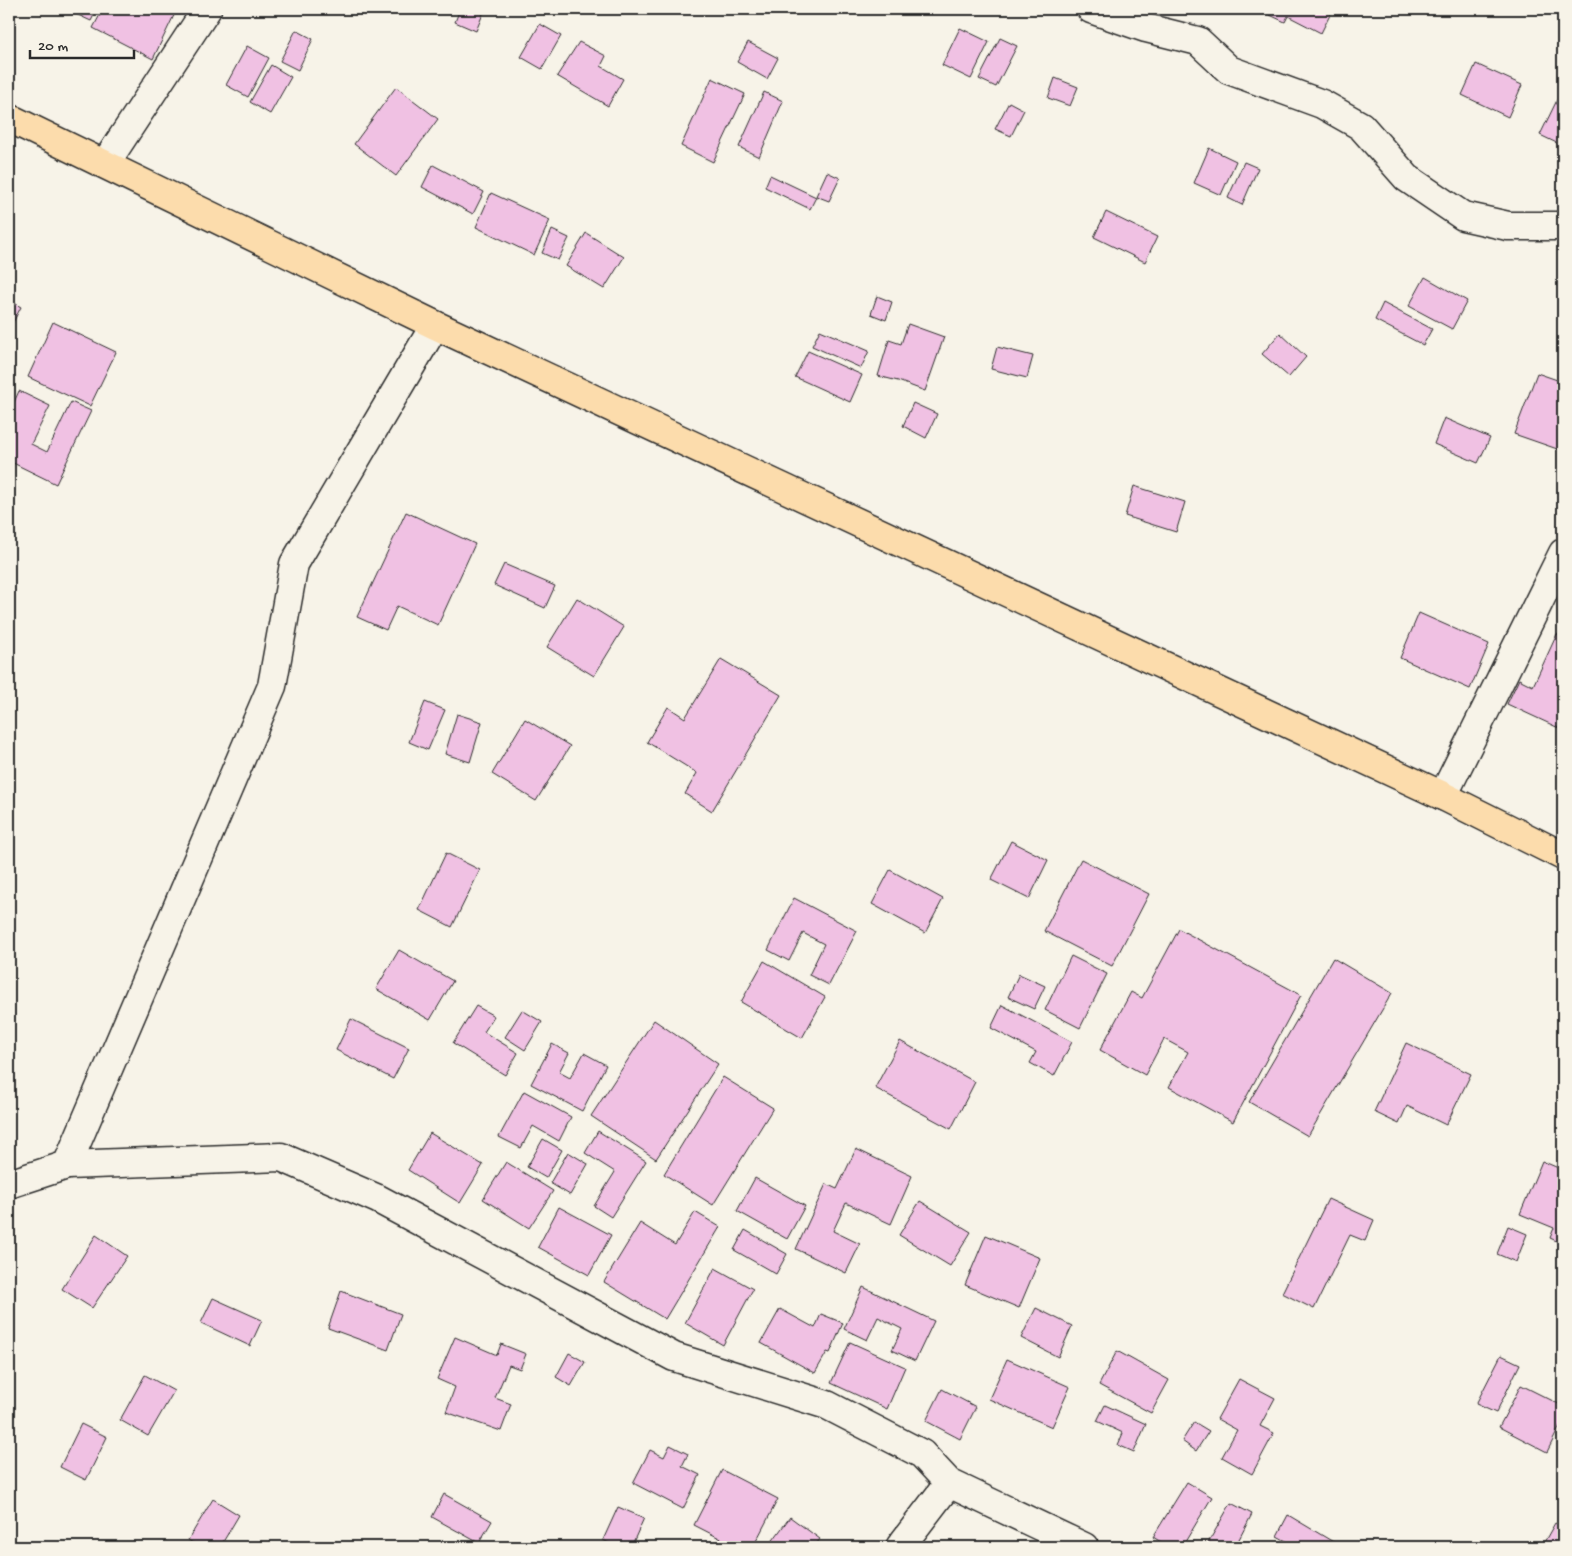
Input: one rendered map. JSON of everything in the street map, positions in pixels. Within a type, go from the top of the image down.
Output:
[{"type":"highway","points":[[9,118],[435,325],[1443,796],[1563,856]]},
{"type":"street","points":[[105,164],[207,9]]},
{"type":"street","points":[[1091,9],[1146,28],[1198,41],[1230,70],[1322,104],[1361,126],[1407,178],[1463,216],[1508,226],[1563,226]]},
{"type":"street","points":[[67,1165],[272,686],[294,564],[435,325]]},
{"type":"street","points":[[1443,796],[1563,553]]},
{"type":"street","points":[[9,1184],[67,1165],[281,1157],[378,1199],[674,1357],[827,1405],[922,1454],[949,1483],[1084,1547]]},
{"type":"street","points":[[900,1547],[949,1483]]},
{"type":"building","points":[[65,9],[97,9],[91,21]]},
{"type":"building","points":[[103,9],[177,9],[153,59],[93,28]]},
{"type":"building","points":[[460,9],[485,9],[476,31],[455,22]]},
{"type":"building","points":[[1257,9],[1333,9],[1321,33],[1288,16],[1285,22]]},
{"type":"building","points":[[540,24],[561,36],[542,69],[521,57]]},
{"type":"building","points":[[960,28],[989,42],[971,79],[942,65]]},
{"type":"building","points":[[296,30],[313,39],[298,70],[280,61]]},
{"type":"building","points":[[1000,38],[1017,46],[996,87],[979,79]]},
{"type":"building","points":[[579,42],[606,56],[601,66],[623,79],[608,106],[557,76]]},
{"type":"building","points":[[748,42],[778,58],[767,79],[737,62]]},
{"type":"building","points":[[247,46],[269,58],[248,97],[226,85]]},
{"type":"building","points":[[1476,64],[1522,85],[1508,117],[1462,95]]},
{"type":"building","points":[[271,65],[291,77],[270,114],[250,102]]},
{"type":"building","points":[[712,78],[745,94],[713,162],[681,146]]},
{"type":"building","points":[[1055,78],[1078,87],[1070,106],[1048,98]]},
{"type":"building","points":[[396,87],[438,119],[396,176],[354,144]]},
{"type":"building","points":[[764,92],[783,101],[759,157],[739,147]]},
{"type":"building","points":[[1558,98],[1563,100],[1563,146],[1540,135]]},
{"type":"building","points":[[1009,102],[1024,110],[1011,136],[995,129]]},
{"type":"building","points":[[1209,148],[1236,161],[1221,195],[1194,183]]},
{"type":"building","points":[[1244,162],[1258,168],[1242,205],[1228,198]]},
{"type":"building","points":[[433,165],[484,192],[473,214],[422,187]]},
{"type":"building","points":[[827,172],[840,178],[829,201],[816,196]]},
{"type":"building","points":[[770,175],[816,197],[810,209],[765,187]]},
{"type":"building","points":[[491,193],[550,220],[534,255],[476,227]]},
{"type":"building","points":[[1106,212],[1157,237],[1145,262],[1094,237]]},
{"type":"building","points":[[552,230],[569,238],[558,260],[542,253]]},
{"type":"building","points":[[586,233],[624,257],[604,289],[566,266]]},
{"type":"building","points":[[1425,277],[1467,301],[1452,329],[1409,306]]},
{"type":"building","points":[[877,296],[892,302],[886,320],[871,314]]},
{"type":"building","points":[[9,300],[21,307],[9,330]]},
{"type":"building","points":[[1383,303],[1432,329],[1423,345],[1375,320]]},
{"type":"building","points":[[53,322],[116,352],[90,406],[28,377]]},
{"type":"building","points":[[908,324],[944,337],[925,391],[878,376],[889,340],[901,344]]},
{"type":"building","points":[[820,330],[869,351],[861,368],[812,346]]},
{"type":"building","points":[[1280,333],[1306,357],[1289,377],[1262,354]]},
{"type":"building","points":[[997,347],[1033,356],[1027,378],[991,369]]},
{"type":"building","points":[[808,351],[862,375],[850,402],[795,377]]},
{"type":"building","points":[[1537,373],[1563,382],[1563,451],[1514,434]]},
{"type":"building","points":[[19,391],[50,406],[31,444],[47,452],[71,402],[91,411],[56,484],[9,461],[9,413]]},
{"type":"building","points":[[913,403],[937,414],[926,438],[903,426]]},
{"type":"building","points":[[1444,418],[1490,438],[1478,463],[1434,444]]},
{"type":"building","points":[[1134,486],[1185,502],[1176,532],[1125,516]]},
{"type":"building","points":[[406,512],[475,544],[438,625],[397,606],[386,630],[357,617]]},
{"type":"building","points":[[504,564],[555,586],[545,608],[494,585]]},
{"type":"building","points":[[577,598],[624,627],[594,676],[547,647]]},
{"type":"building","points":[[1419,613],[1489,644],[1470,689],[1400,658]]},
{"type":"building","points":[[1557,634],[1563,637],[1563,730],[1507,704],[1519,679],[1533,686]]},
{"type":"building","points":[[721,659],[781,695],[712,811],[685,794],[697,773],[647,742],[668,707],[685,718]]},
{"type":"building","points":[[425,702],[445,710],[428,750],[409,742]]},
{"type":"building","points":[[457,714],[482,722],[470,762],[445,754]]},
{"type":"building","points":[[525,719],[570,746],[536,801],[492,774]]},
{"type":"building","points":[[1011,841],[1048,860],[1029,899],[991,880]]},
{"type":"building","points":[[446,853],[480,870],[452,927],[419,910]]},
{"type":"building","points":[[1081,859],[1149,894],[1112,966],[1044,931]]},
{"type":"building","points":[[890,870],[943,899],[925,933],[872,904]]},
{"type":"building","points":[[794,898],[857,931],[829,985],[809,975],[824,944],[803,933],[789,961],[768,950]]},
{"type":"building","points":[[1179,929],[1301,995],[1233,1122],[1169,1087],[1188,1052],[1164,1039],[1145,1075],[1100,1050],[1131,992],[1142,998]]},
{"type":"building","points":[[399,950],[453,981],[430,1020],[376,989]]},
{"type":"building","points":[[1071,956],[1107,974],[1080,1028],[1045,1010]]},
{"type":"building","points":[[1333,958],[1392,993],[1308,1136],[1249,1102]]},
{"type":"building","points":[[764,961],[825,997],[802,1038],[741,1002]]},
{"type":"building","points":[[1019,974],[1045,986],[1034,1009],[1008,997]]},
{"type":"building","points":[[1002,1005],[1072,1042],[1054,1076],[1030,1063],[1036,1052],[991,1028]]},
{"type":"building","points":[[476,1006],[494,1016],[484,1032],[518,1053],[505,1075],[453,1043]]},
{"type":"building","points":[[522,1010],[542,1022],[525,1050],[505,1037]]},
{"type":"building","points":[[351,1019],[409,1048],[393,1079],[336,1050]]},
{"type":"building","points":[[654,1020],[718,1064],[656,1159],[591,1116]]},
{"type":"building","points":[[900,1041],[975,1082],[951,1129],[875,1088]]},
{"type":"building","points":[[1406,1043],[1471,1074],[1446,1125],[1407,1106],[1399,1124],[1374,1112]]},
{"type":"building","points":[[552,1044],[569,1053],[559,1072],[570,1078],[584,1053],[606,1065],[582,1111],[531,1084]]},
{"type":"building","points":[[723,1077],[773,1108],[713,1205],[664,1174]]},
{"type":"building","points":[[524,1091],[571,1117],[559,1141],[533,1126],[521,1148],[499,1137]]},
{"type":"building","points":[[598,1131],[646,1161],[611,1217],[594,1206],[615,1172],[585,1153]]},
{"type":"building","points":[[430,1133],[483,1165],[460,1203],[408,1170]]},
{"type":"building","points":[[543,1139],[562,1150],[546,1178],[527,1167]]},
{"type":"building","points":[[856,1149],[912,1176],[891,1224],[846,1203],[833,1231],[860,1244],[846,1273],[796,1249],[826,1184],[837,1189]]},
{"type":"building","points":[[568,1152],[588,1164],[570,1195],[550,1183]]},
{"type":"building","points":[[1542,1161],[1563,1170],[1563,1244],[1550,1238],[1554,1228],[1520,1214]]},
{"type":"building","points":[[506,1162],[553,1191],[529,1228],[483,1199]]},
{"type":"building","points":[[755,1178],[805,1206],[787,1239],[737,1211]]},
{"type":"building","points":[[1328,1199],[1374,1220],[1365,1241],[1350,1235],[1314,1309],[1282,1293]]},
{"type":"building","points":[[920,1201],[971,1232],[950,1266],[899,1235]]},
{"type":"building","points":[[559,1207],[611,1235],[589,1275],[538,1247]]},
{"type":"building","points":[[695,1212],[720,1227],[665,1319],[604,1282],[640,1223],[675,1245]]},
{"type":"building","points":[[1508,1226],[1527,1234],[1516,1262],[1497,1254]]},
{"type":"building","points":[[745,1230],[787,1254],[776,1274],[734,1250]]},
{"type":"building","points":[[96,1235],[127,1256],[92,1308],[62,1289]]},
{"type":"building","points":[[986,1235],[1040,1258],[1019,1308],[965,1285]]},
{"type":"building","points":[[715,1268],[753,1289],[723,1345],[685,1323]]},
{"type":"building","points":[[863,1287],[934,1321],[915,1361],[892,1350],[902,1329],[878,1317],[867,1340],[844,1329]]},
{"type":"building","points":[[341,1291],[401,1314],[388,1350],[328,1328]]},
{"type":"building","points":[[213,1298],[262,1320],[250,1346],[201,1323]]},
{"type":"building","points":[[1036,1308],[1072,1326],[1058,1357],[1021,1338]]},
{"type":"building","points":[[780,1309],[815,1328],[821,1314],[843,1323],[830,1353],[827,1352],[815,1373],[761,1343]]},
{"type":"building","points":[[455,1337],[497,1355],[501,1344],[526,1354],[520,1369],[509,1365],[495,1398],[511,1404],[501,1431],[446,1412],[455,1387],[437,1379]]},
{"type":"building","points":[[850,1342],[905,1367],[887,1409],[831,1383]]},
{"type":"building","points":[[1117,1351],[1169,1380],[1151,1413],[1099,1385]]},
{"type":"building","points":[[569,1353],[585,1362],[571,1386],[556,1377]]},
{"type":"building","points":[[1501,1355],[1520,1364],[1496,1413],[1476,1404]]},
{"type":"building","points":[[1007,1359],[1070,1387],[1052,1427],[989,1399]]},
{"type":"building","points":[[145,1375],[174,1391],[148,1436],[120,1420]]},
{"type":"building","points":[[1239,1379],[1275,1398],[1260,1426],[1274,1433],[1252,1474],[1222,1457],[1237,1430],[1217,1419]]},
{"type":"building","points":[[1521,1385],[1563,1406],[1563,1420],[1547,1452],[1499,1427]]},
{"type":"building","points":[[942,1389],[976,1407],[960,1439],[926,1421]]},
{"type":"building","points":[[1105,1405],[1146,1424],[1134,1452],[1118,1445],[1123,1433],[1097,1421]]},
{"type":"building","points":[[1194,1422],[1209,1431],[1196,1451],[1182,1441]]},
{"type":"building","points":[[81,1424],[107,1437],[86,1480],[60,1467]]},
{"type":"building","points":[[670,1445],[688,1454],[682,1466],[700,1475],[683,1509],[633,1483],[650,1450],[664,1457]]},
{"type":"building","points":[[722,1470],[778,1499],[753,1547],[737,1547],[694,1525]]},
{"type":"building","points":[[1187,1482],[1212,1497],[1182,1547],[1169,1547],[1153,1537]]},
{"type":"building","points":[[444,1494],[492,1521],[479,1543],[432,1517]]},
{"type":"building","points":[[213,1499],[239,1515],[220,1547],[200,1547],[188,1540]]},
{"type":"building","points":[[1231,1503],[1252,1514],[1235,1547],[1216,1547],[1208,1543]]},
{"type":"building","points":[[618,1507],[644,1518],[631,1547],[617,1547],[603,1540]]},
{"type":"building","points":[[1288,1515],[1335,1543],[1333,1547],[1297,1547],[1277,1536]]},
{"type":"building","points":[[790,1517],[820,1539],[814,1547],[777,1547],[771,1543]]},
{"type":"building","points":[[1555,1523],[1563,1527],[1563,1547],[1542,1546]]}]
